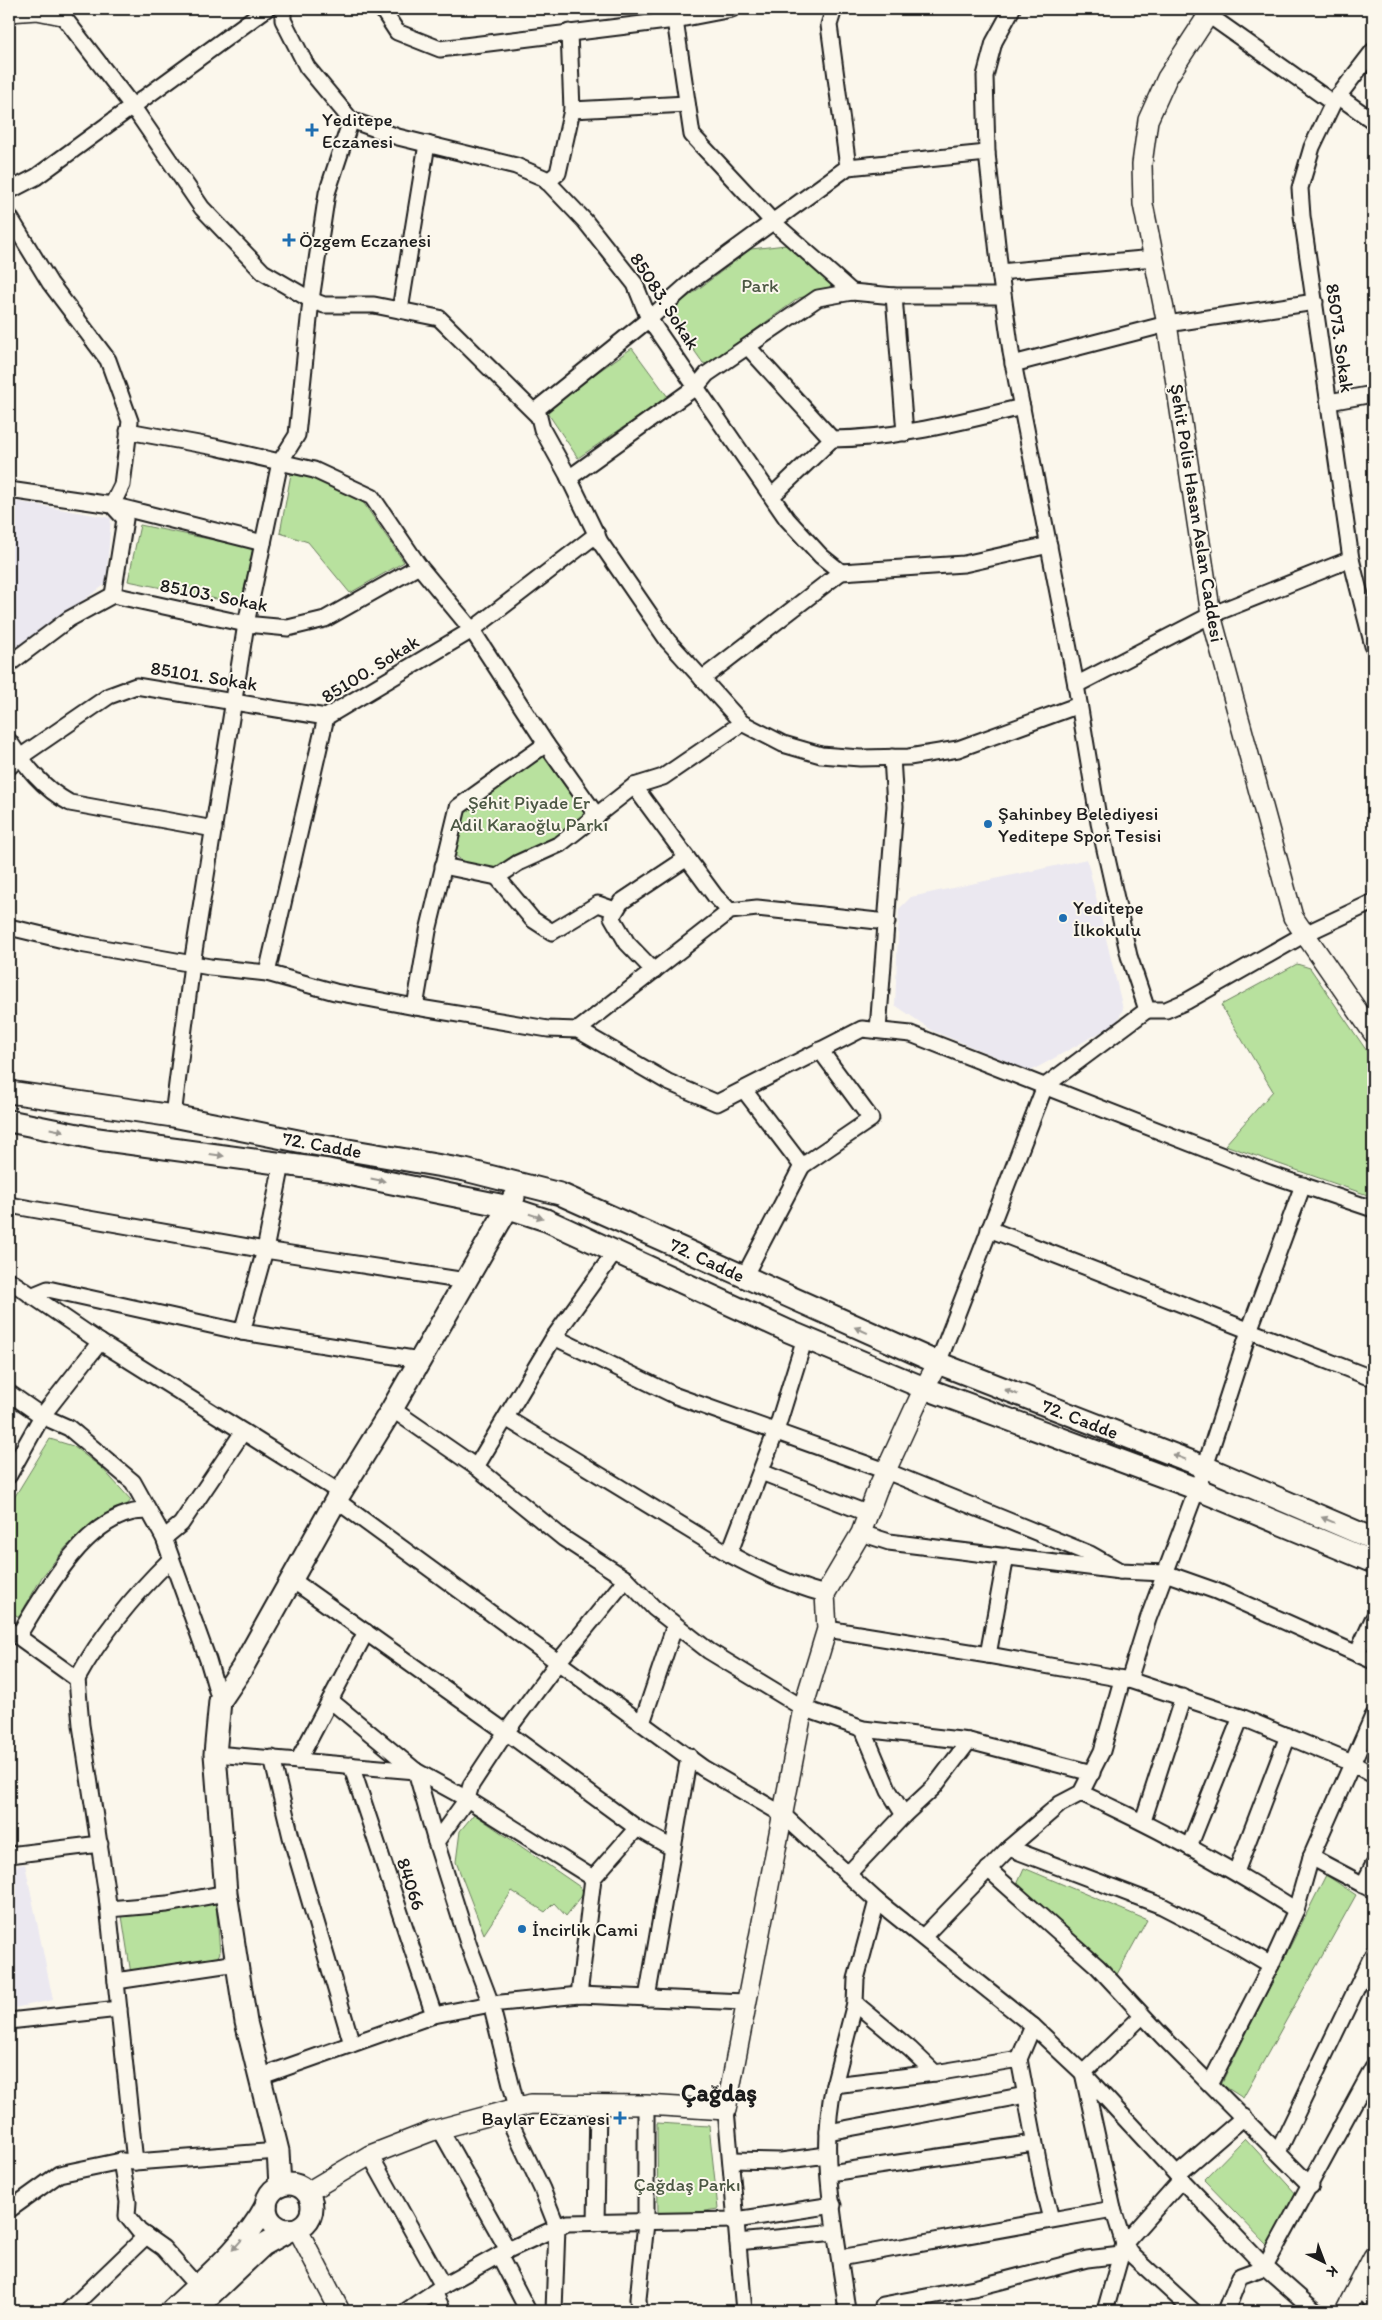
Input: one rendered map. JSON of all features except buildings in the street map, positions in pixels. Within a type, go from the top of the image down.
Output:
[{"type":"main road","name":"72. Cadde","points":[[9,1092],[173,1116],[313,1144],[465,1170],[560,1194],[938,1364],[1205,1467],[1373,1539]]},
{"type":"main road","points":[[9,1124],[98,1139],[328,1170],[508,1208],[546,1220],[805,1338],[924,1388],[1197,1489],[1373,1562]]},
{"type":"main road","points":[[280,2186],[278,2151],[246,2022],[226,1893],[215,1754],[220,1701],[241,1670],[291,1579],[522,1184]]},
{"type":"main road","points":[[171,2311],[256,2224],[270,2194],[280,2186],[293,2185],[306,2193],[311,2202],[310,2215],[307,2220],[294,2229],[263,2244],[193,2311]]},
{"type":"main road","points":[[266,2206],[266,2212],[273,2224],[284,2230],[294,2229]]},
{"type":"street","points":[[9,190],[36,177],[266,9]]},
{"type":"street","points":[[173,1116],[192,964],[246,624],[280,462],[297,435],[311,300],[327,193],[351,120],[307,67],[283,20],[283,9]]},
{"type":"street","points":[[382,9],[398,32],[440,48],[675,20],[732,9]]},
{"type":"street","points":[[834,9],[829,25],[848,167]]},
{"type":"street","points":[[1012,9],[994,42],[985,76],[987,153],[1003,296],[1013,364],[1076,685],[1101,832],[1129,956],[1147,1010]]},
{"type":"street","points":[[9,12],[37,10],[63,12],[133,107],[202,208],[263,272],[311,300],[324,305],[374,305],[439,318],[537,415]]},
{"type":"street","points":[[1207,10],[1335,100],[1373,121]]},
{"type":"street","name":"Şehit Polis Hasan Aslan Caddesi","points":[[1207,10],[1167,78],[1148,120],[1142,164],[1143,204],[1167,324],[1211,615],[1294,917],[1373,1033]]},
{"type":"street","points":[[675,20],[692,135],[773,222],[852,292]]},
{"type":"street","points":[[548,182],[558,173],[572,110],[569,32]]},
{"type":"street","name":"85073. Sokak","points":[[1372,638],[1350,559],[1302,216],[1300,188],[1312,147],[1335,100],[1373,51]]},
{"type":"street","points":[[572,110],[687,104]]},
{"type":"street","name":"85083. Sokak","points":[[351,120],[398,137],[516,166],[544,178],[585,221],[635,284],[649,319],[787,518],[821,556],[841,572]]},
{"type":"street","points":[[400,310],[427,144]]},
{"type":"street","points":[[987,153],[848,167],[693,280],[649,319],[537,409],[537,415],[542,429],[597,534],[668,641],[742,723],[783,744],[821,755],[860,758],[909,757],[958,749],[1079,705]]},
{"type":"street","points":[[9,216],[50,283],[108,360],[130,421],[122,485],[112,505]]},
{"type":"street","points":[[1000,272],[1154,258]]},
{"type":"street","points":[[569,478],[697,386],[708,374],[818,298],[852,292],[894,296],[1003,296]]},
{"type":"street","points":[[894,296],[905,432]]},
{"type":"street","points":[[1013,364],[1167,324],[1315,302]]},
{"type":"street","points":[[748,347],[832,439]]},
{"type":"street","points":[[1329,402],[1373,394]]},
{"type":"street","points":[[772,496],[832,439],[864,439],[1022,407]]},
{"type":"street","points":[[128,431],[216,447],[314,470],[372,497],[419,566],[472,630],[546,744],[598,816]]},
{"type":"street","points":[[9,490],[112,505],[263,542]]},
{"type":"street","points":[[9,664],[69,618],[113,595],[125,519],[112,505]]},
{"type":"street","name":"85100. Sokak","points":[[266,973],[326,717],[472,630],[597,534]]},
{"type":"street","points":[[702,679],[841,572],[964,564],[1049,546]]},
{"type":"street","points":[[1076,685],[1211,615],[1350,559]]},
{"type":"street","name":"85103. Sokak","points":[[113,595],[246,624],[288,628],[325,619],[419,566]]},
{"type":"street","name":"85101. Sokak","points":[[14,762],[108,696],[136,686],[326,717]]},
{"type":"street","points":[[497,877],[518,864],[560,844],[634,786],[663,777],[742,723]]},
{"type":"street","points":[[9,741],[14,762],[28,769],[53,794],[70,803],[214,829]]},
{"type":"street","points":[[415,1007],[428,931],[458,807],[546,744]]},
{"type":"street","points":[[878,1030],[895,806],[892,757]]},
{"type":"street","points":[[634,786],[715,896],[730,910]]},
{"type":"street","points":[[654,971],[627,943],[612,917],[621,902],[687,858]]},
{"type":"street","points":[[443,866],[497,877],[532,919],[552,932],[598,904],[615,910]]},
{"type":"street","points":[[744,2311],[732,2160],[726,2110],[745,2002],[803,1708],[827,1630],[825,1594],[861,1534],[886,1471],[924,1388],[938,1364],[1045,1086],[1147,1010],[1166,1010],[1187,1001],[1305,934],[1373,902]]},
{"type":"street","points":[[578,1030],[730,910],[757,908],[887,922]]},
{"type":"street","points":[[9,927],[80,944],[192,964],[266,973],[335,992],[415,1007],[548,1029],[578,1030],[668,1082],[717,1103],[862,1029],[911,1034],[1303,1185],[1373,1209]]},
{"type":"street","points":[[744,1278],[802,1166],[871,1119],[820,1050]]},
{"type":"street","points":[[744,1090],[802,1166]]},
{"type":"street","points":[[242,1332],[265,1250],[282,1164]]},
{"type":"street","points":[[923,1937],[1009,1848],[1060,1804],[1081,1794],[1092,1773],[1102,1751],[1126,1680],[1205,1467],[1249,1331],[1303,1185]]},
{"type":"street","points":[[9,1206],[265,1250],[466,1281]]},
{"type":"street","points":[[989,1229],[1371,1377]]},
{"type":"street","points":[[476,1466],[554,1337],[615,1252]]},
{"type":"street","points":[[9,1280],[100,1342],[243,1432],[339,1496],[703,1768],[782,1814],[877,1901],[1033,2026],[1083,2073],[1179,2178],[1266,2268],[1315,2311]]},
{"type":"street","points":[[31,1296],[48,1288],[242,1332],[420,1360]]},
{"type":"street","points":[[554,1337],[676,1396],[886,1471],[1090,1554],[1120,1571]]},
{"type":"street","points":[[729,1554],[776,1431],[805,1338]]},
{"type":"street","points":[[9,1475],[42,1416],[100,1342]]},
{"type":"street","points":[[9,1393],[42,1416],[69,1428],[133,1482],[164,1538],[208,1660],[220,1701]]},
{"type":"street","points":[[392,1409],[476,1466],[563,1538],[626,1579],[654,1608],[708,1651],[803,1708],[863,1729],[969,1741],[1092,1773]]},
{"type":"street","points":[[506,1418],[759,1571],[797,1587],[825,1594]]},
{"type":"street","points":[[164,1538],[181,1524],[243,1432]]},
{"type":"street","points":[[760,1472],[869,1514]]},
{"type":"street","points":[[77,1680],[13,1633],[70,1555],[99,1528],[128,1513],[149,1511]]},
{"type":"street","points":[[861,1534],[889,1542],[1120,1571],[1165,1573],[1216,1590],[1373,1661]]},
{"type":"street","points":[[988,1655],[1006,1556]]},
{"type":"street","points":[[171,1559],[122,1612],[92,1652],[77,1680],[109,1909],[119,2009],[128,2161],[127,2216],[139,2231],[163,2248],[197,2286]]},
{"type":"street","points":[[291,1579],[637,1828],[672,1848]]},
{"type":"street","points":[[436,1842],[466,1799],[471,1785],[506,1732],[559,1661],[626,1579]]},
{"type":"street","points":[[1357,1654],[1373,1619]]},
{"type":"street","points":[[642,1723],[675,1625]]},
{"type":"street","points":[[827,1630],[988,1655],[1126,1680],[1240,1717],[1352,1763],[1373,1775]]},
{"type":"street","points":[[298,1761],[366,1632]]},
{"type":"street","points":[[1144,1822],[1183,1697]]},
{"type":"street","points":[[330,1700],[416,1771],[466,1799],[593,1878]]},
{"type":"street","points":[[1210,2084],[1271,1965],[1296,1910],[1311,1857],[1373,1716]]},
{"type":"street","points":[[1189,1847],[1240,1717]]},
{"type":"street","points":[[863,1729],[889,1791],[904,1815]]},
{"type":"street","points":[[1236,1872],[1288,1736]]},
{"type":"street","points":[[848,1874],[904,1815],[934,1787],[969,1741]]},
{"type":"street","points":[[215,1754],[416,1771]]},
{"type":"street","points":[[647,1998],[688,1756]]},
{"type":"street","points":[[272,1758],[291,1837],[352,2044]]},
{"type":"street","name":"84066","points":[[351,1765],[434,2016]]},
{"type":"street","points":[[416,1771],[469,1946],[491,2004],[511,2109],[557,2227],[554,2311]]},
{"type":"street","points":[[1081,1794],[1144,1822],[1236,1872],[1296,1910]]},
{"type":"street","points":[[579,1995],[593,1878],[637,1828]]},
{"type":"street","points":[[9,1855],[100,1844]]},
{"type":"street","points":[[1009,1848],[1162,1906],[1232,1942],[1271,1965]]},
{"type":"street","points":[[1311,1857],[1368,1888],[1373,1866]]},
{"type":"street","points":[[988,1869],[1098,1967],[1142,2016],[1311,2186]]},
{"type":"street","points":[[109,1909],[167,1904],[226,1893]]},
{"type":"street","points":[[847,2311],[835,2232],[827,2155],[828,2109],[854,2003],[856,1979],[877,1901]]},
{"type":"street","points":[[1278,2152],[1373,1954]]},
{"type":"street","points":[[116,1981],[237,1963]]},
{"type":"street","points":[[259,2077],[434,2016],[491,2004],[579,1995],[745,2002]]},
{"type":"street","points":[[854,2003],[910,2049],[935,2073]]},
{"type":"street","points":[[9,2021],[119,2009]]},
{"type":"street","points":[[1083,2073],[1142,2016]]},
{"type":"street","points":[[1033,2026],[1019,2059],[1034,2143],[1051,2219]]},
{"type":"street","points":[[834,2085],[935,2073],[1019,2059]]},
{"type":"street","points":[[1226,2311],[1240,2276],[1266,2268],[1372,2072]]},
{"type":"street","points":[[1083,2073],[1122,2250]]},
{"type":"street","points":[[828,2132],[1026,2095]]},
{"type":"street","points":[[306,2193],[370,2155],[440,2129],[530,2104],[646,2105],[726,2110]]},
{"type":"street","points":[[596,2223],[598,2104]]},
{"type":"street","points":[[639,2311],[638,2299],[646,2222],[646,2105]]},
{"type":"street","points":[[1104,2311],[1122,2250],[1179,2178],[1244,2117]]},
{"type":"street","points":[[440,2129],[504,2252],[528,2311]]},
{"type":"street","points":[[830,2173],[1034,2143]]},
{"type":"street","points":[[9,2210],[59,2174],[128,2161],[278,2151]]},
{"type":"street","points":[[370,2155],[439,2290],[444,2311]]},
{"type":"street","points":[[732,2160],[781,2161],[827,2155]]},
{"type":"street","points":[[406,2311],[504,2252],[567,2223],[736,2220],[833,2205]]},
{"type":"street","points":[[840,2258],[1113,2209]]},
{"type":"street","points":[[294,2229],[337,2310]]},
{"type":"street","points":[[738,2242],[835,2232]]},
{"type":"street","points":[[68,2311],[146,2236]]},
{"type":"street","points":[[883,2305],[974,2288],[1122,2250],[1133,2256],[1193,2311]]},
{"type":"street","points":[[1345,2311],[1364,2281],[1373,2257]]},
{"type":"street","points":[[1364,2281],[1373,2303]]},
{"type":"shaded area","points":[[9,500],[111,518],[106,584],[9,654]]},
{"type":"shaded area","points":[[1087,859],[1123,1009],[1117,1023],[1031,1071],[933,1031],[895,1005],[899,909],[911,897]]},
{"type":"shaded area","points":[[9,1403],[17,1411],[9,1450]]},
{"type":"shaded area","points":[[25,1864],[53,2000],[9,2009],[9,1867]]},
{"type":"green space","name":"Park","points":[[786,245],[831,285],[825,292],[799,298],[708,364],[703,363],[670,316],[672,309],[751,249]]},
{"type":"green space","points":[[632,348],[668,397],[578,458],[545,409]]},
{"type":"green space","points":[[291,474],[326,479],[363,502],[404,562],[350,593],[308,542],[280,533]]},
{"type":"green space","points":[[140,525],[253,548],[241,604],[128,581]]},
{"type":"green space","name":"Şehit Piyade Er Adil Karaoğlu Parkı","points":[[543,756],[587,817],[513,871],[474,871],[454,854],[461,813]]},
{"type":"green space","points":[[1297,964],[1310,968],[1373,1060],[1373,1197],[1225,1145],[1273,1091],[1221,1005]]},
{"type":"green space","points":[[50,1439],[73,1446],[102,1468],[131,1500],[125,1508],[99,1520],[66,1547],[42,1577],[19,1617],[9,1611],[9,1506]]},
{"type":"green space","points":[[474,1814],[580,1887],[584,1893],[566,1916],[554,1903],[545,1912],[512,1891],[484,1934],[456,1862],[460,1831]]},
{"type":"green space","points":[[1024,1868],[1147,1920],[1116,1976],[1016,1886]]},
{"type":"green space","points":[[1326,1875],[1356,1895],[1243,2098],[1221,2084]]},
{"type":"green space","points":[[216,1903],[220,1953],[216,1960],[131,1974],[122,1916]]},
{"type":"green space","name":"Çağdaş Parkı","points":[[657,2123],[709,2126],[718,2209],[658,2218]]},
{"type":"green space","points":[[1245,2138],[1298,2196],[1267,2245],[1204,2180]]},
{"type":"place","name":"Yeditepe Eczanesi","points":[[312,130]]},
{"type":"place","name":"Özgem Eczanesi","points":[[289,240]]},
{"type":"place","name":"Şahinbey Belediyesi Yeditepe Spor Tesisi","points":[[988,824]]},
{"type":"place","name":"Yeditepe İlkokulu","points":[[1063,918]]},
{"type":"place","name":"İncirlik Cami","points":[[522,1929]]},
{"type":"place","name":"Baylar Eczanesi","points":[[620,2118]]},
{"type":"district","name":"Çağdaş","points":[[719,2092]]}]
